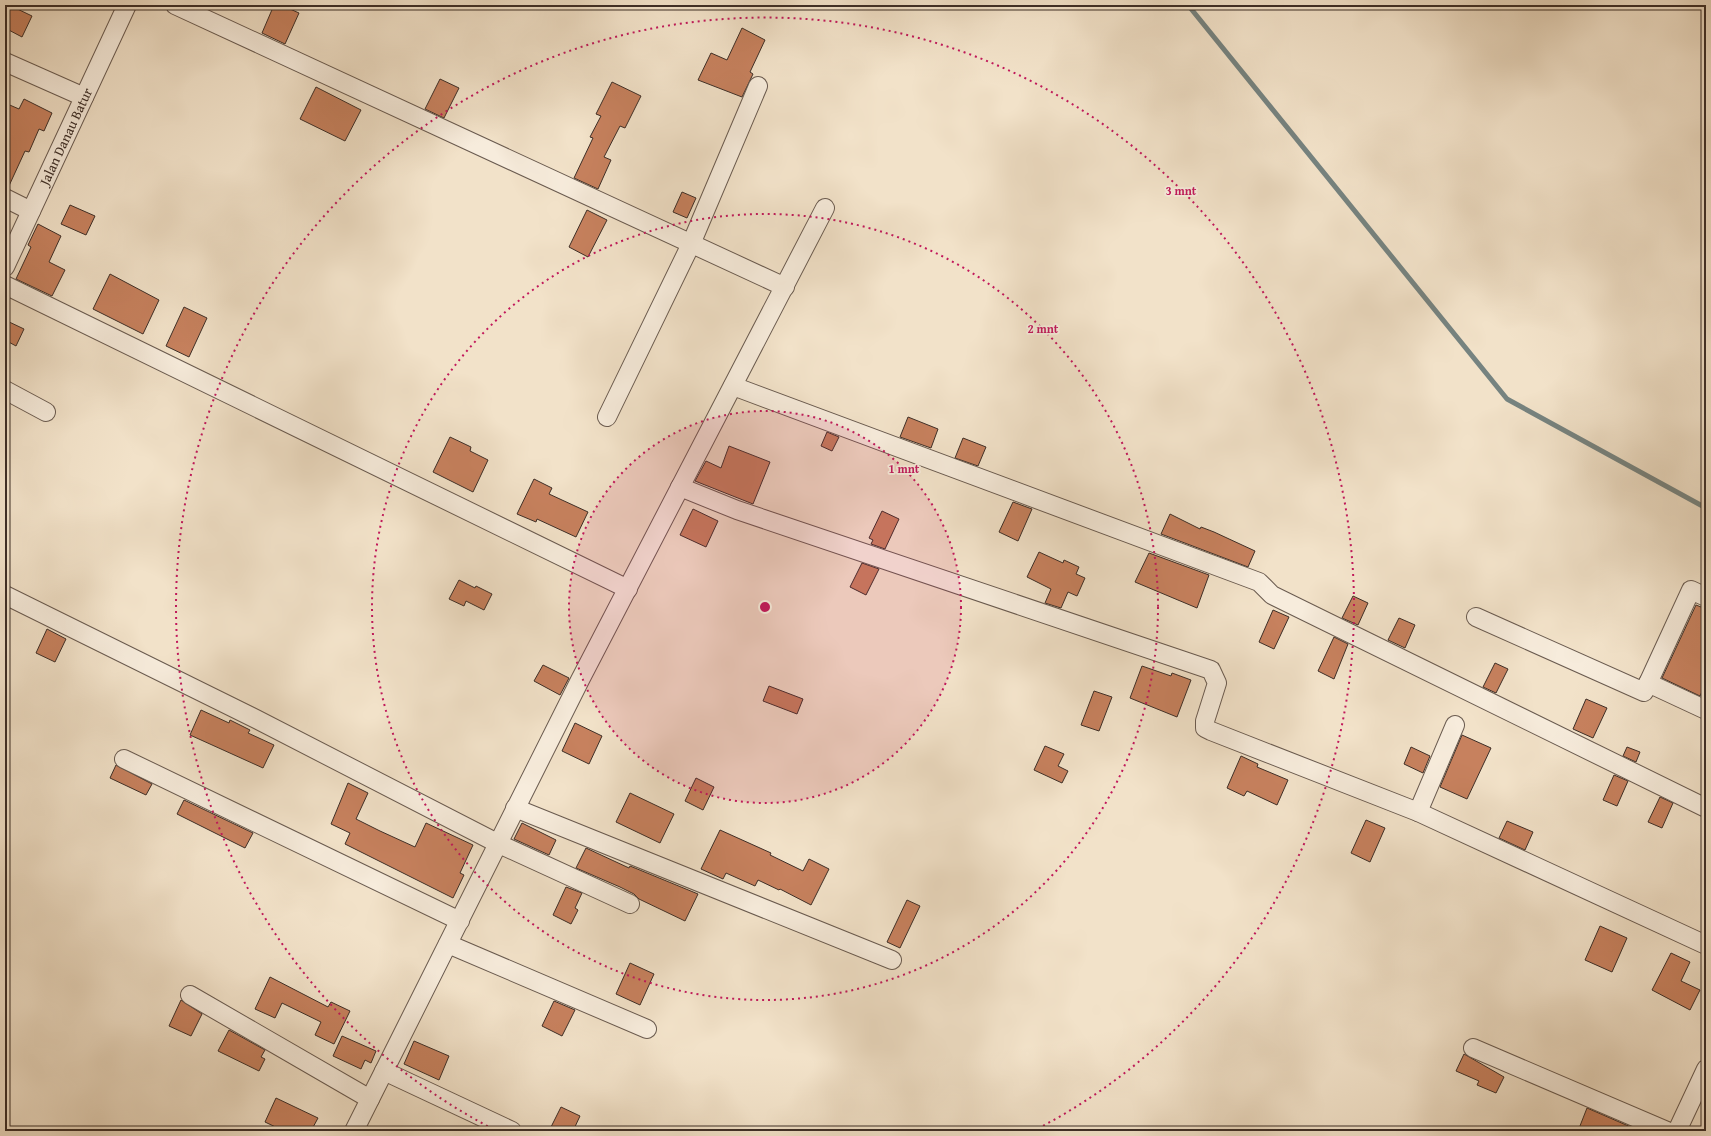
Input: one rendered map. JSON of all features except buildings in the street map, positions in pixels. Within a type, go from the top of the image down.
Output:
[{"type":"street","name":"Jalan Danau Batur","points":[[5,267],[126,5]]},
{"type":"street","points":[[175,5],[785,287]]},
{"type":"street","points":[[5,62],[84,96]]},
{"type":"street","points":[[607,417],[691,244],[758,86]]},
{"type":"street","points":[[5,198],[31,211]]},
{"type":"street","points":[[354,1131],[499,844],[515,808],[825,208]]},
{"type":"street","points":[[5,285],[628,589]]},
{"type":"street","points":[[733,386],[1259,582],[1272,595],[1706,808]]},
{"type":"street","points":[[5,390],[46,412]]},
{"type":"street","points":[[680,487],[737,510],[1211,670],[1217,683],[1205,721],[1205,728],[1211,732],[1418,812],[1706,945]]},
{"type":"street","points":[[1476,618],[1644,692],[1691,590],[1706,597]]},
{"type":"street","points":[[5,595],[256,719],[499,844],[630,904]]},
{"type":"street","points":[[1648,683],[1706,710]]},
{"type":"street","points":[[1418,812],[1455,725]]},
{"type":"street","points":[[124,759],[460,921]]},
{"type":"street","points":[[515,808],[892,960]]},
{"type":"street","points":[[448,944],[647,1029]]},
{"type":"street","points":[[190,995],[370,1099]]},
{"type":"street","points":[[1472,1048],[1666,1131]]},
{"type":"street","points":[[1677,1131],[1706,1069]]},
{"type":"street","points":[[384,1071],[512,1131]]},
{"type":"waterway","points":[[1188,5],[1507,399],[1706,508]]}]
